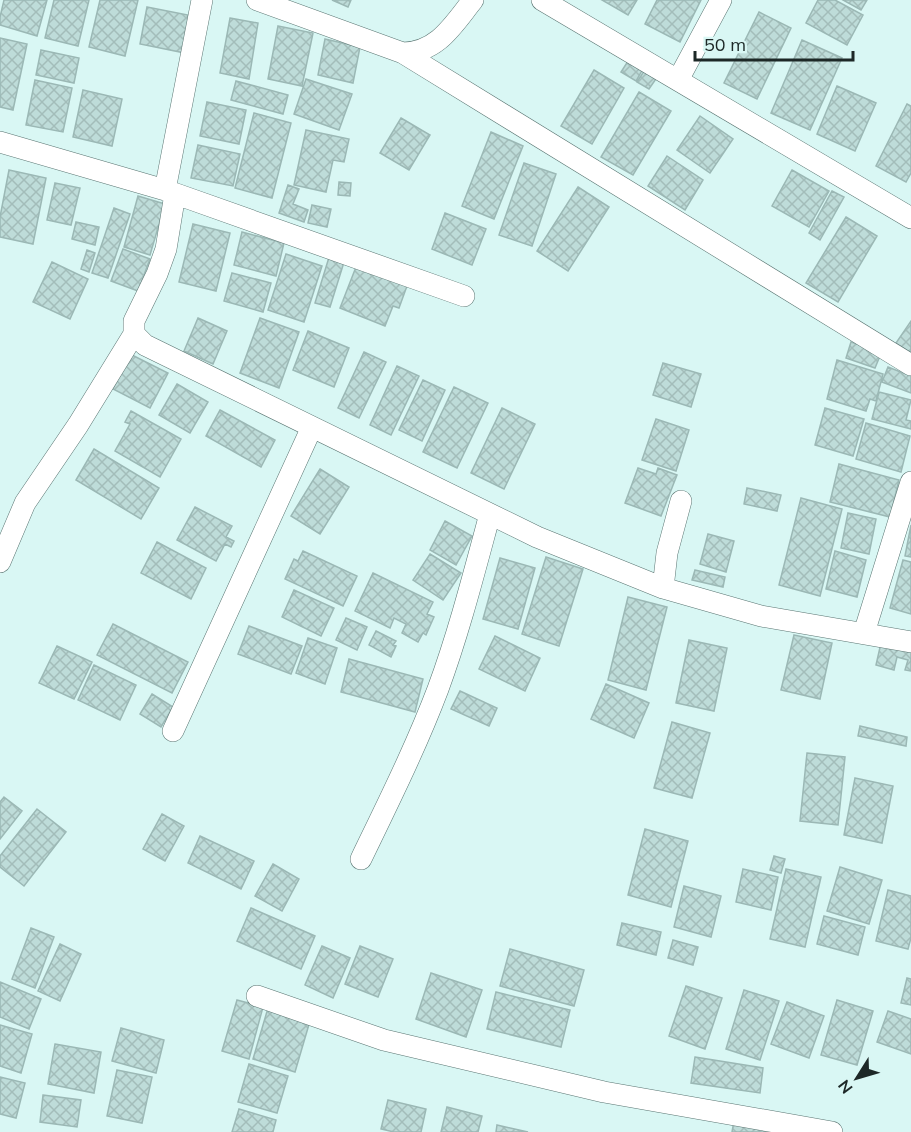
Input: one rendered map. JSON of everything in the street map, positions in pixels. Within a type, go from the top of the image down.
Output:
[{"type":"street","points":[[0,562],[25,503],[78,426],[134,334],[134,321],[157,274],[166,249],[170,192],[202,0]]},
{"type":"street","points":[[257,0],[403,53],[911,365]]},
{"type":"street","points":[[403,53],[417,53],[430,48],[473,0]]},
{"type":"street","points":[[542,0],[911,218]]},
{"type":"street","points":[[678,80],[721,0]]},
{"type":"street","points":[[0,142],[170,192],[464,296]]},
{"type":"street","points":[[134,334],[145,345],[537,537],[663,588],[761,616],[911,642]]},
{"type":"street","points":[[173,731],[312,427]]},
{"type":"street","points":[[864,633],[911,482]]},
{"type":"street","points":[[663,588],[667,553],[681,501]]},
{"type":"street","points":[[361,859],[402,775],[437,690],[467,601],[490,514]]},
{"type":"street","points":[[257,996],[384,1040],[604,1092],[831,1132]]},
{"type":"building","points":[[4,0],[47,0],[37,36],[0,25]]},
{"type":"building","points":[[54,0],[89,0],[78,46],[45,38]]},
{"type":"building","points":[[100,0],[138,0],[125,56],[89,47]]},
{"type":"building","points":[[332,0],[351,0],[348,7]]},
{"type":"building","points":[[602,0],[637,0],[628,15]]},
{"type":"building","points":[[657,0],[701,0],[680,42],[645,24]]},
{"type":"building","points":[[818,0],[835,0],[863,15],[847,45],[806,23]]},
{"type":"building","points":[[843,0],[867,0],[861,10]]},
{"type":"building","points":[[147,7],[193,16],[185,53],[140,44]]},
{"type":"building","points":[[759,12],[791,28],[757,99],[724,83]]},
{"type":"building","points":[[230,18],[258,23],[249,79],[220,73]]},
{"type":"building","points":[[278,26],[313,33],[302,86],[268,79]]},
{"type":"building","points":[[0,38],[27,44],[13,110],[0,107]]},
{"type":"building","points":[[325,39],[360,47],[353,83],[318,75]]},
{"type":"building","points":[[802,40],[842,58],[810,130],[771,113]]},
{"type":"building","points":[[41,50],[79,58],[74,83],[36,75]]},
{"type":"building","points":[[630,58],[644,67],[636,81],[621,72]]},
{"type":"building","points":[[646,68],[658,76],[649,89],[637,82]]},
{"type":"building","points":[[594,70],[624,88],[592,144],[561,126]]},
{"type":"building","points":[[306,79],[352,94],[339,130],[294,114]]},
{"type":"building","points":[[35,80],[72,88],[63,132],[26,125]]},
{"type":"building","points":[[236,81],[288,95],[283,114],[231,100]]},
{"type":"building","points":[[837,86],[876,103],[855,151],[817,134]]},
{"type":"building","points":[[83,90],[122,99],[112,146],[73,137]]},
{"type":"building","points":[[639,92],[671,111],[633,175],[601,157]]},
{"type":"building","points":[[207,102],[246,110],[239,144],[200,136]]},
{"type":"building","points":[[907,104],[911,106],[911,173],[906,182],[876,166]]},
{"type":"building","points":[[254,113],[291,123],[272,198],[235,188]]},
{"type":"building","points":[[700,116],[733,139],[710,173],[677,150]]},
{"type":"building","points":[[401,118],[430,135],[409,170],[380,153]]},
{"type":"building","points":[[306,130],[349,139],[344,162],[333,160],[326,192],[294,185]]},
{"type":"building","points":[[491,132],[523,146],[494,219],[462,206]]},
{"type":"building","points":[[198,145],[240,154],[233,186],[191,178]]},
{"type":"building","points":[[667,156],[703,180],[685,210],[648,186]]},
{"type":"building","points":[[524,163],[556,174],[532,246],[499,235]]},
{"type":"building","points":[[9,170],[46,178],[33,244],[0,237],[0,217]]},
{"type":"building","points":[[792,170],[829,191],[809,227],[772,206]]},
{"type":"building","points":[[339,182],[351,183],[350,196],[338,195]]},
{"type":"building","points":[[55,183],[80,188],[71,225],[47,220]]},
{"type":"building","points":[[288,185],[299,189],[293,204],[308,210],[304,222],[279,213]]},
{"type":"building","points":[[578,187],[609,207],[568,271],[537,251]]},
{"type":"building","points":[[832,191],[844,197],[820,240],[809,233]]},
{"type":"building","points":[[138,196],[165,204],[150,255],[124,247]]},
{"type":"building","points":[[312,205],[331,209],[327,227],[308,223]]},
{"type":"building","points":[[114,208],[130,214],[108,278],[92,273]]},
{"type":"building","points":[[445,213],[486,229],[472,265],[432,249]]},
{"type":"building","points":[[846,217],[877,236],[838,302],[806,283]]},
{"type":"building","points":[[76,222],[99,227],[95,245],[72,239]]},
{"type":"building","points":[[193,224],[230,233],[216,291],[179,282]]},
{"type":"building","points":[[242,232],[284,243],[276,276],[234,265]]},
{"type":"building","points":[[123,249],[150,259],[138,291],[111,281]]},
{"type":"building","points":[[87,250],[95,253],[89,272],[81,269]]},
{"type":"building","points":[[286,254],[322,266],[304,322],[268,310]]},
{"type":"building","points":[[330,254],[345,259],[330,307],[315,303]]},
{"type":"building","points":[[52,262],[88,279],[70,319],[33,302]]},
{"type":"building","points":[[356,267],[407,286],[399,308],[393,306],[385,326],[340,308]]},
{"type":"building","points":[[232,273],[271,283],[263,312],[224,301]]},
{"type":"building","points":[[198,318],[227,331],[213,364],[184,351]]},
{"type":"building","points":[[260,318],[299,332],[279,388],[240,373]]},
{"type":"building","points":[[911,321],[911,353],[896,343]]},
{"type":"building","points":[[308,331],[349,348],[334,387],[293,370]]},
{"type":"building","points":[[851,342],[875,350],[880,356],[875,368],[846,358]]},
{"type":"building","points":[[364,352],[386,362],[359,418],[338,408]]},
{"type":"building","points":[[130,354],[168,373],[150,408],[113,389]]},
{"type":"building","points":[[837,360],[883,374],[876,401],[870,399],[866,411],[827,399]]},
{"type":"building","points":[[663,363],[701,374],[691,407],[653,395]]},
{"type":"building","points":[[397,366],[419,376],[391,435],[370,425]]},
{"type":"building","points":[[888,367],[911,376],[911,393],[882,382]]},
{"type":"building","points":[[423,380],[445,390],[422,441],[399,430]]},
{"type":"building","points":[[177,384],[208,402],[190,433],[159,415]]},
{"type":"building","points":[[454,387],[488,403],[457,468],[423,452]]},
{"type":"building","points":[[879,392],[911,400],[906,420],[911,421],[911,429],[872,419]]},
{"type":"building","points":[[502,408],[535,424],[504,489],[471,473]]},
{"type":"building","points":[[825,408],[864,419],[853,456],[815,445]]},
{"type":"building","points":[[220,410],[275,440],[261,467],[206,436]]},
{"type":"building","points":[[131,411],[181,439],[160,477],[115,451],[130,424],[125,422]]},
{"type":"building","points":[[656,419],[689,430],[676,471],[642,460]]},
{"type":"building","points":[[866,423],[910,436],[901,472],[856,459]]},
{"type":"building","points":[[94,449],[159,488],[141,519],[76,480]]},
{"type":"building","points":[[839,464],[899,480],[890,517],[830,502]]},
{"type":"building","points":[[638,468],[656,474],[658,468],[677,475],[661,516],[625,503]]},
{"type":"building","points":[[320,469],[349,487],[320,534],[291,516]]},
{"type":"building","points":[[747,488],[781,495],[777,511],[744,504]]},
{"type":"building","points":[[801,498],[842,509],[820,596],[779,585]]},
{"type":"building","points":[[195,507],[232,526],[226,537],[234,541],[231,547],[225,544],[216,561],[177,540]]},
{"type":"building","points":[[848,513],[876,519],[869,554],[841,548]]},
{"type":"building","points":[[445,521],[472,536],[456,565],[430,550]]},
{"type":"building","points":[[911,525],[911,557],[905,556]]},
{"type":"building","points":[[708,534],[734,541],[726,572],[700,564]]},
{"type":"building","points":[[157,542],[206,568],[191,599],[141,573]]},
{"type":"building","points":[[303,551],[357,576],[343,606],[285,579],[294,559],[298,561]]},
{"type":"building","points":[[835,551],[866,560],[857,597],[826,589]]},
{"type":"building","points":[[430,554],[461,573],[443,600],[413,580]]},
{"type":"building","points":[[546,557],[583,569],[559,646],[522,634]]},
{"type":"building","points":[[500,558],[535,568],[518,629],[483,619]]},
{"type":"building","points":[[903,560],[911,562],[911,614],[890,608]]},
{"type":"building","points":[[695,570],[725,577],[723,587],[692,580]]},
{"type":"building","points":[[373,573],[433,602],[427,614],[434,617],[426,635],[423,633],[418,642],[402,633],[406,624],[394,618],[390,628],[355,611]]},
{"type":"building","points":[[294,590],[334,608],[321,636],[282,617]]},
{"type":"building","points":[[628,597],[667,607],[646,690],[608,680]]},
{"type":"building","points":[[346,618],[367,627],[357,650],[336,640]]},
{"type":"building","points":[[113,624],[188,662],[172,693],[97,655]]},
{"type":"building","points":[[249,626],[302,646],[291,674],[238,654]]},
{"type":"building","points":[[376,631],[396,641],[391,657],[369,645]]},
{"type":"building","points":[[794,635],[832,643],[820,699],[781,690]]},
{"type":"building","points":[[495,636],[540,658],[525,691],[479,669]]},
{"type":"building","points":[[308,638],[337,648],[325,684],[296,673]]},
{"type":"building","points":[[689,640],[727,648],[714,711],[676,703]]},
{"type":"building","points":[[881,643],[911,650],[911,671],[905,670],[908,660],[897,657],[894,670],[876,665]]},
{"type":"building","points":[[57,646],[92,662],[74,699],[39,683]]},
{"type":"building","points":[[349,659],[423,679],[415,712],[341,692]]},
{"type":"building","points":[[94,665],[136,685],[120,720],[78,700]]},
{"type":"building","points":[[606,684],[649,703],[634,738],[591,719]]},
{"type":"building","points":[[460,691],[497,708],[489,726],[451,709]]},
{"type":"building","points":[[152,694],[173,707],[161,727],[140,714]]},
{"type":"building","points":[[672,722],[710,733],[692,798],[654,788]]},
{"type":"building","points":[[860,726],[907,737],[906,746],[858,736]]},
{"type":"building","points":[[807,753],[845,757],[838,825],[800,821]]},
{"type":"building","points":[[855,778],[893,786],[882,843],[844,835]]},
{"type":"building","points":[[4,797],[22,811],[0,839],[0,802]]},
{"type":"building","points":[[37,809],[66,832],[24,886],[0,867],[0,856]]},
{"type":"building","points":[[162,814],[184,826],[165,861],[143,849]]},
{"type":"building","points":[[645,829],[688,841],[671,907],[628,895]]},
{"type":"building","points":[[200,836],[254,861],[241,889],[188,863]]},
{"type":"building","points":[[774,856],[785,859],[781,873],[770,870]]},
{"type":"building","points":[[273,864],[299,879],[282,911],[255,896]]},
{"type":"building","points":[[840,867],[882,880],[869,924],[827,911]]},
{"type":"building","points":[[743,869],[778,877],[771,910],[736,902]]},
{"type":"building","points":[[786,869],[821,877],[805,947],[770,939]]},
{"type":"building","points":[[684,886],[721,896],[711,937],[674,927]]},
{"type":"building","points":[[888,890],[911,896],[911,938],[908,949],[876,941]]},
{"type":"building","points":[[251,908],[315,936],[301,969],[237,941]]},
{"type":"building","points":[[824,916],[865,927],[858,955],[817,944]]},
{"type":"building","points":[[622,923],[661,932],[656,955],[617,945]]},
{"type":"building","points":[[31,928],[54,937],[35,988],[12,979]]},
{"type":"building","points":[[673,940],[698,947],[693,965],[668,958]]},
{"type":"building","points":[[60,944],[81,954],[60,1001],[38,991]]},
{"type":"building","points":[[322,946],[350,958],[333,998],[305,985]]},
{"type":"building","points":[[360,946],[393,959],[378,997],[345,984]]},
{"type":"building","points":[[510,949],[584,970],[574,1006],[500,986]]},
{"type":"building","points":[[431,973],[482,990],[466,1037],[416,1019]]},
{"type":"building","points":[[907,978],[911,979],[911,1005],[901,1003]]},
{"type":"building","points":[[0,982],[41,999],[29,1029],[0,1017]]},
{"type":"building","points":[[686,986],[722,998],[705,1049],[669,1036]]},
{"type":"building","points":[[744,990],[779,1001],[760,1060],[726,1049]]},
{"type":"building","points":[[496,992],[570,1010],[561,1047],[487,1029]]},
{"type":"building","points":[[237,1000],[263,1007],[249,1059],[222,1051]]},
{"type":"building","points":[[837,1000],[873,1011],[857,1065],[821,1055]]},
{"type":"building","points":[[787,1002],[824,1016],[809,1058],[771,1044]]},
{"type":"building","points":[[268,1008],[310,1021],[295,1072],[253,1059]]},
{"type":"building","points":[[888,1011],[911,1019],[911,1054],[877,1042]]},
{"type":"building","points":[[0,1025],[32,1034],[21,1073],[0,1066]]},
{"type":"building","points":[[121,1028],[164,1040],[156,1073],[112,1061]]},
{"type":"building","points":[[55,1044],[101,1052],[94,1093],[48,1084]]},
{"type":"building","points":[[695,1057],[763,1068],[760,1093],[691,1083]]},
{"type":"building","points":[[249,1064],[288,1076],[277,1113],[238,1102]]},
{"type":"building","points":[[117,1070],[152,1077],[142,1123],[107,1116]]},
{"type":"building","points":[[0,1077],[25,1083],[16,1118],[0,1114]]},
{"type":"building","points":[[43,1095],[81,1100],[77,1127],[40,1122]]},
{"type":"building","points":[[388,1100],[426,1109],[421,1132],[394,1132],[381,1129]]},
{"type":"building","points":[[447,1107],[482,1116],[478,1132],[441,1132]]},
{"type":"building","points":[[239,1109],[276,1120],[273,1132],[232,1132]]},
{"type":"building","points":[[734,1121],[791,1132],[732,1132]]},
{"type":"building","points":[[497,1125],[528,1132],[496,1132]]}]
